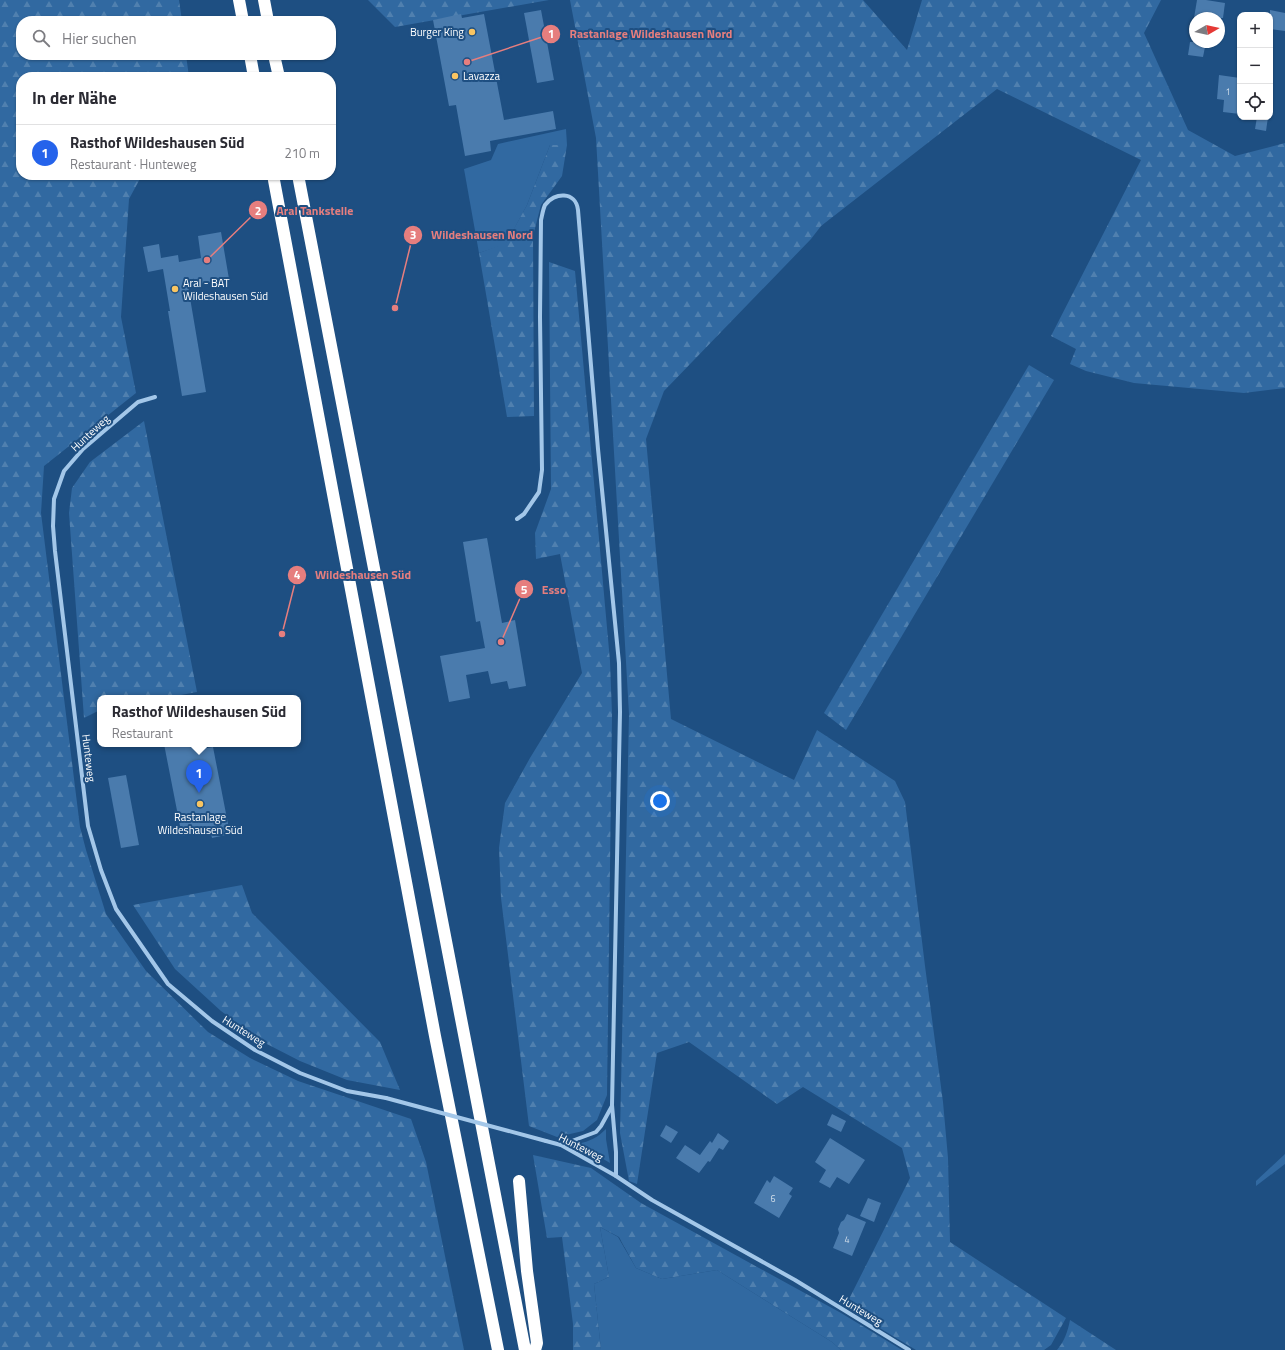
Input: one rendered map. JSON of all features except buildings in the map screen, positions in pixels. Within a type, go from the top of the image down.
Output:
[{"type":"highway","points":[[240,0],[243,16]]},
{"type":"highway","points":[[264,0],[267,16]]},
{"type":"highway","points":[[251,60],[253,72]]},
{"type":"highway","points":[[275,60],[278,72]]},
{"type":"highway","points":[[274,180],[431,1013],[498,1350]]},
{"type":"highway","points":[[299,180],[525,1350]]},
{"type":"highway","points":[[519,1181],[527,1271],[537,1342],[535,1350]]},
{"type":"street","points":[[517,519],[524,514],[539,492],[542,470],[540,317],[541,220],[545,206],[550,200],[557,196],[569,196],[575,200],[577,204],[598,449],[619,663],[620,720],[612,1105],[616,1152],[616,1176]]},
{"type":"street","name":"Hunteweg","points":[[154,397],[138,402],[83,449],[64,471],[54,499],[55,551],[88,826],[101,870],[116,909],[168,984],[212,1021],[255,1050],[300,1073],[348,1091],[386,1098],[561,1145],[616,1176],[652,1200],[795,1280],[909,1350]]},
{"type":"street","points":[[561,1145],[596,1132],[601,1126],[612,1105]]},
{"type":"green space","points":[[0,0],[179,0],[181,16],[16,16],[16,60],[187,60],[188,72],[16,72],[16,180],[139,180],[129,199],[121,317],[136,393],[44,466],[41,513],[80,827],[106,914],[146,971],[208,1032],[250,1058],[298,1081],[411,1119],[426,1162],[464,1350],[0,1350]]},
{"type":"green space","points":[[368,0],[549,0],[395,27]]},
{"type":"green space","points":[[570,0],[863,0],[907,50],[922,0],[1161,0],[1144,33],[1188,130],[1235,156],[1285,143],[1285,388],[1244,393],[1134,383],[1086,371],[1070,364],[1076,349],[1051,336],[1141,160],[997,89],[821,226],[811,239],[664,391],[646,439],[671,719],[794,780],[817,730],[895,781],[905,802],[943,1102],[948,1158],[950,1242],[1066,1318],[1051,1345],[1044,1350],[916,1350],[845,1307],[910,1178],[902,1148],[803,1087],[777,1104],[689,1042],[657,1053],[637,1184],[629,1181],[620,1133],[629,714],[596,138]]},
{"type":"green space","points":[[566,129],[567,145],[550,145],[527,205],[506,244],[479,253],[464,169],[491,160],[498,144]]},
{"type":"green space","points":[[550,145],[567,145],[562,176],[541,205],[533,236],[534,416],[507,417],[479,253],[506,243],[527,205]]},
{"type":"green space","points":[[549,262],[575,271],[610,661],[612,714],[607,1095],[597,1120],[583,1131],[557,1137],[529,1126],[501,898],[499,848],[505,803],[530,758],[582,673],[560,554],[536,559],[535,533],[551,489]]},
{"type":"green space","points":[[1029,365],[1054,380],[846,730],[824,713]]},
{"type":"green space","points":[[144,421],[197,692],[181,695],[97,695],[97,712],[84,718],[69,513],[72,488],[90,462]]},
{"type":"green space","points":[[242,885],[252,913],[380,1042],[400,1090],[347,1080],[300,1061],[263,1042],[221,1011],[175,969],[133,905]]},
{"type":"green space","points":[[606,1129],[610,1163],[578,1144],[593,1139]]},
{"type":"green space","points":[[1285,1154],[1285,1164],[1256,1186],[1256,1181]]},
{"type":"green space","points":[[533,1155],[591,1168],[641,1203],[841,1313],[902,1350],[841,1350],[832,1342],[717,1270],[662,1279],[636,1268],[619,1237],[600,1227],[609,1277],[594,1284],[601,1350],[573,1350],[573,1324],[562,1237],[547,1238]]},
{"type":"green space","points":[[600,1227],[618,1237],[636,1268],[662,1279],[717,1270],[832,1342],[841,1350],[601,1350],[594,1284],[609,1277]]},
{"type":"green space","points":[[1070,1320],[1116,1350],[1057,1350],[1062,1343]]},
{"type":"place","name":"Burger King","points":[[472,32]]},
{"type":"place","name":"Rastanlage Wildeshausen Nord","points":[[467,62]]},
{"type":"place","name":"Lavazza","points":[[455,76]]},
{"type":"place","name":"Aral Tankstelle","points":[[207,260]]},
{"type":"place","name":"Aral - BAT Wildeshausen Süd","points":[[175,289]]},
{"type":"place","name":"Wildeshausen Nord","points":[[395,308]]},
{"type":"place","name":"Wildeshausen Süd","points":[[282,634]]},
{"type":"place","name":"Esso","points":[[501,642]]},
{"type":"place","name":"Rasthof Wildeshausen Süd","points":[[199,793]]},
{"type":"place","name":"Rastanlage Wildeshausen Süd","points":[[200,804]]}]
